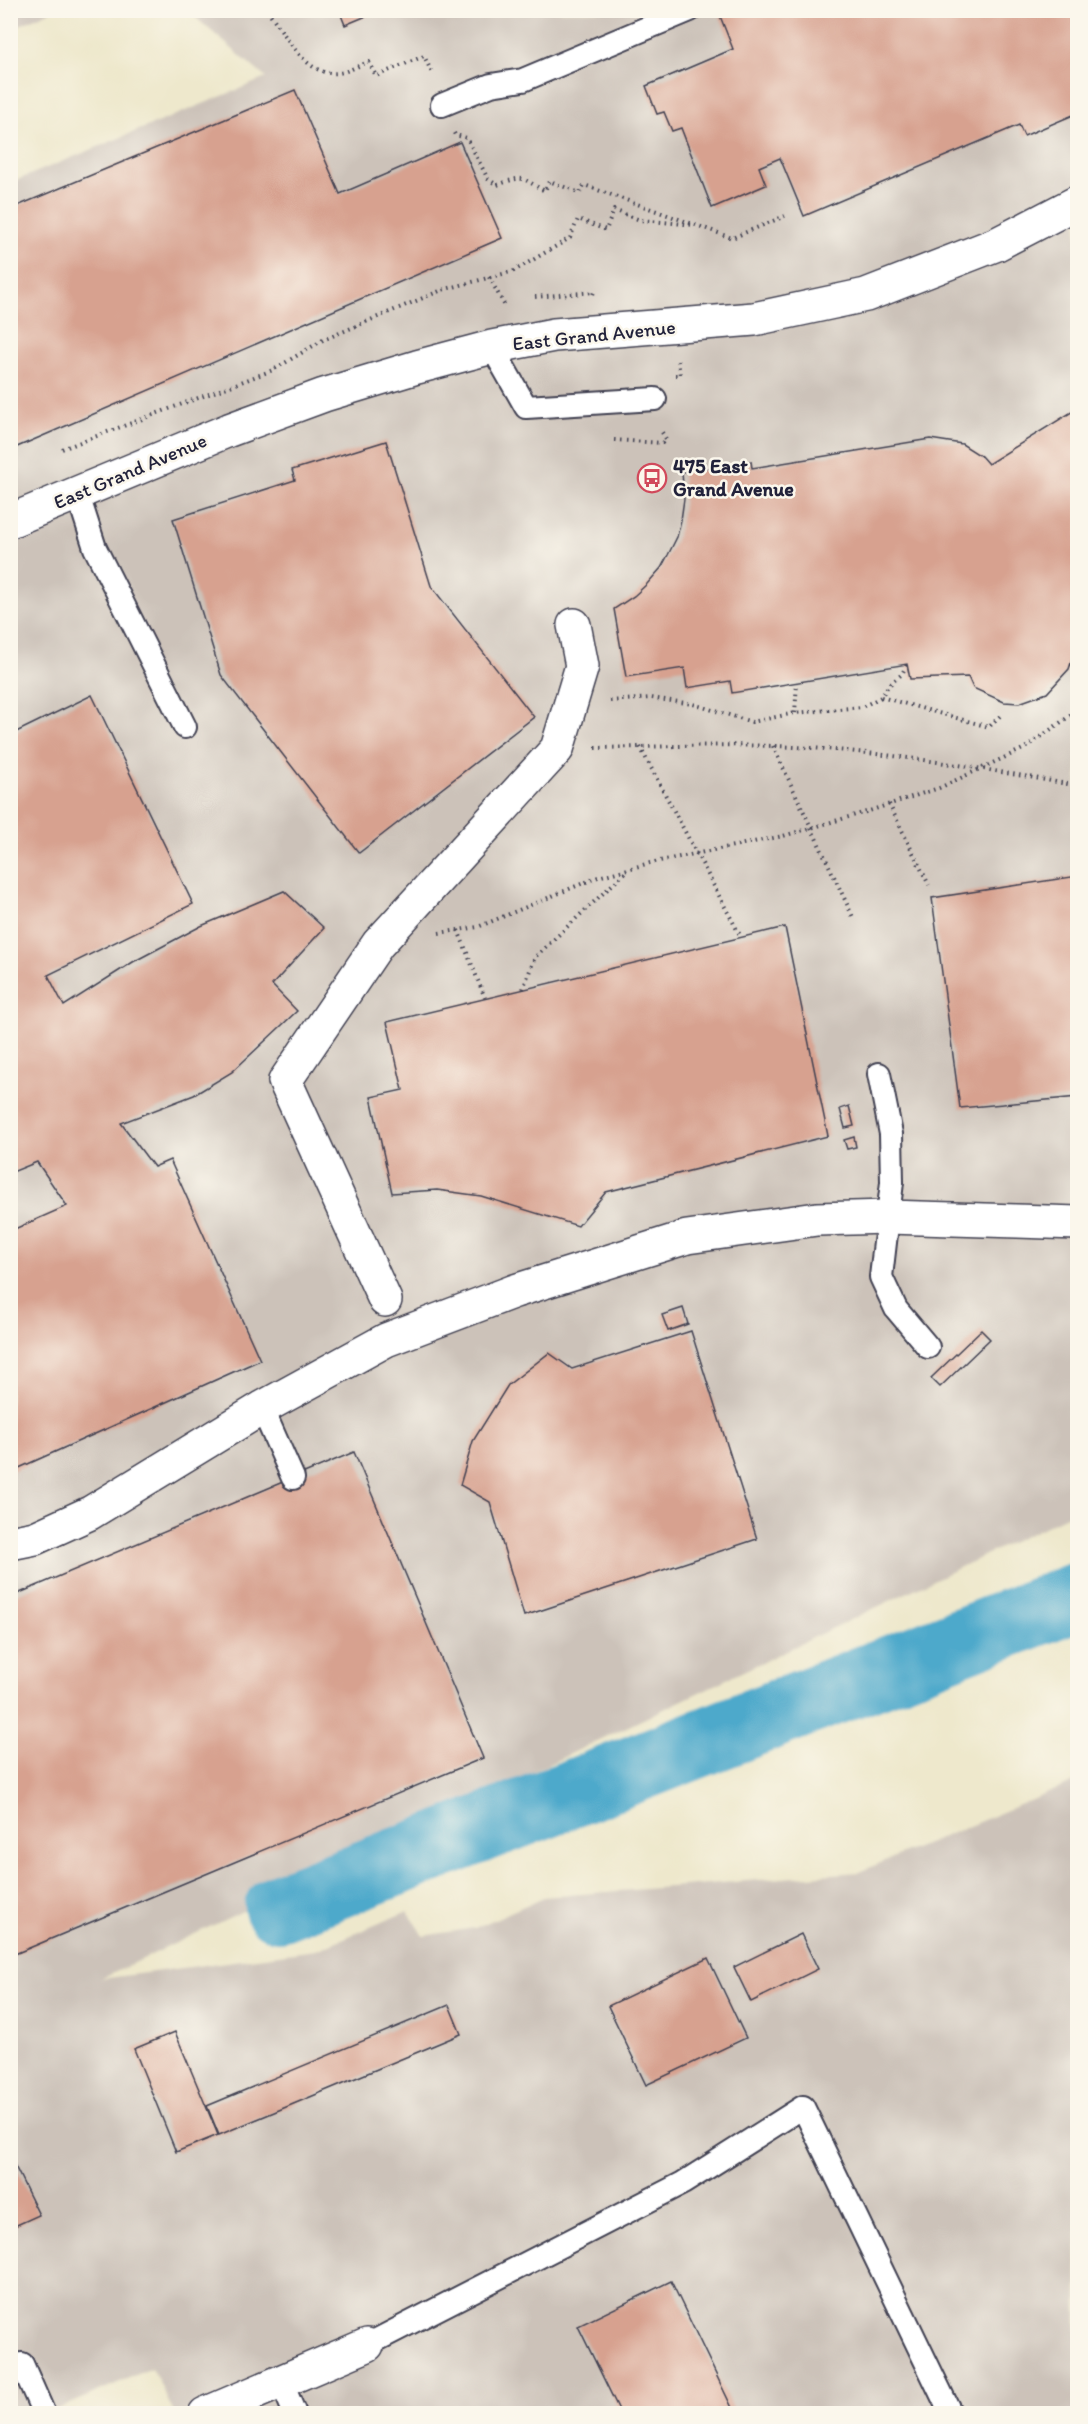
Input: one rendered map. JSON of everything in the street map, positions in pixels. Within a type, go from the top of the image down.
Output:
[{"type":"street","name":"East Grand Avenue","points":[[10,521],[229,430],[324,395],[492,347],[554,335],[754,319],[866,295],[997,244],[1077,202]]},
{"type":"street","points":[[385,1300],[285,1081],[378,944],[557,749],[582,666],[574,625]]},
{"type":"street","points":[[10,1543],[35,1538],[90,1513],[262,1408],[386,1340],[515,1291],[687,1236],[817,1219],[888,1217],[1077,1223]]},
{"type":"street","points":[[225,2410],[281,2381],[368,2345]]},
{"type":"lane","points":[[442,105],[491,85],[524,80],[690,10]]},
{"type":"lane","points":[[492,347],[526,407],[655,399]]},
{"type":"lane","points":[[77,492],[95,548],[185,728]]},
{"type":"lane","points":[[879,1074],[891,1134],[892,1182],[881,1277],[896,1308],[928,1347]]},
{"type":"lane","points":[[262,1408],[293,1478]]},
{"type":"lane","points":[[368,2345],[683,2182],[803,2107],[951,2414]]},
{"type":"lane","points":[[22,2364],[44,2414]]},
{"type":"lane","points":[[281,2381],[295,2414]]},
{"type":"path","points":[[267,10],[309,65],[326,73],[342,73],[369,62],[376,76],[424,56],[433,75]]},
{"type":"path","points":[[451,129],[455,135],[467,138],[491,183],[497,185],[516,177],[524,178],[545,190],[549,182],[580,193],[584,185],[732,238],[785,216]]},
{"type":"path","points":[[62,449],[273,370],[323,340],[442,290],[514,271],[570,238],[578,219],[606,230],[614,210],[640,220],[695,225]]},
{"type":"path","points":[[489,277],[510,315]]},
{"type":"path","points":[[678,359],[680,375]]},
{"type":"path","points":[[614,440],[662,442],[666,440],[659,426]]},
{"type":"path","points":[[577,685],[613,702],[651,698],[693,704],[752,722],[795,713],[862,707],[881,697],[888,686],[902,674],[907,664]]},
{"type":"path","points":[[795,713],[797,683]]},
{"type":"path","points":[[881,697],[989,727],[1002,714]]},
{"type":"path","points":[[432,935],[477,927],[588,882],[650,862],[783,836],[939,788],[1024,748],[1071,715],[1077,704]]},
{"type":"path","points":[[557,749],[773,746],[909,758],[1077,786]]},
{"type":"path","points":[[773,746],[853,917]]},
{"type":"path","points":[[640,747],[741,937]]},
{"type":"path","points":[[890,804],[929,885]]},
{"type":"path","points":[[523,989],[535,957],[629,869]]},
{"type":"path","points":[[458,930],[485,998]]},
{"type":"shaded area","points":[[11,10],[51,10],[51,11],[11,29]]},
{"type":"shaded area","points":[[188,11],[1077,11],[1077,1511],[101,1979],[316,1950],[408,1911],[423,1936],[475,1928],[544,1897],[859,1872],[1077,1781],[1077,2413],[174,2413],[152,2368],[49,2413],[11,2413],[10,183],[266,78]]},
{"type":"building","points":[[339,10],[375,10],[376,12],[345,25]]},
{"type":"building","points":[[733,10],[1078,10],[1078,113],[1024,136],[1019,125],[804,216],[780,158],[759,167],[766,185],[712,208],[681,128],[672,131],[664,112],[657,114],[646,86],[733,49],[720,16]]},
{"type":"building","points":[[295,90],[340,194],[460,142],[502,238],[10,450],[10,209]]},
{"type":"building","points":[[1078,408],[1078,641],[1069,669],[1047,693],[1019,703],[1004,702],[973,688],[968,677],[910,679],[907,664],[732,693],[730,681],[687,688],[684,668],[626,677],[614,609],[634,596],[661,568],[677,537],[684,499],[682,472],[751,461],[752,468],[930,439],[962,444],[981,456],[988,464]]},
{"type":"building","points":[[386,441],[431,586],[534,717],[359,853],[221,675],[173,519],[295,480],[292,470]]},
{"type":"building","points":[[92,695],[193,904],[48,975],[64,1006],[133,962],[201,926],[284,891],[324,928],[272,985],[297,1011],[232,1072],[194,1095],[121,1123],[154,1167],[170,1160],[260,1360],[10,1472],[10,1231],[67,1206],[37,1162],[10,1173],[10,735]]},
{"type":"building","points":[[1078,876],[1078,1097],[960,1108],[932,898]]},
{"type":"building","points":[[785,927],[828,1136],[606,1192],[578,1226],[481,1196],[437,1190],[392,1193],[371,1097],[403,1090],[387,1022]]},
{"type":"building","points":[[849,1106],[854,1126],[845,1128],[840,1109]]},
{"type":"building","points":[[854,1137],[856,1147],[847,1149],[844,1140]]},
{"type":"building","points":[[683,1308],[688,1324],[668,1331],[662,1315]]},
{"type":"building","points":[[981,1330],[990,1339],[940,1387],[931,1378]]},
{"type":"building","points":[[691,1331],[757,1539],[524,1616],[490,1502],[460,1485],[473,1441],[508,1385],[549,1353],[572,1369]]},
{"type":"building","points":[[354,1452],[483,1758],[10,1956],[10,1597]]},
{"type":"building","points":[[801,1934],[818,1969],[751,2002],[734,1967]]},
{"type":"building","points":[[708,1958],[746,2038],[646,2085],[608,2006]]},
{"type":"building","points":[[449,2005],[461,2034],[219,2135],[207,2106]]},
{"type":"building","points":[[175,2032],[218,2135],[176,2152],[134,2049]]},
{"type":"building","points":[[10,2156],[39,2215],[10,2228]]},
{"type":"building","points":[[671,2281],[735,2414],[621,2414],[578,2326]]},
{"type":"waterway","points":[[278,1908],[1078,1596]]},
{"type":"place","name":"475 East Grand Avenue","points":[[652,478]]}]
